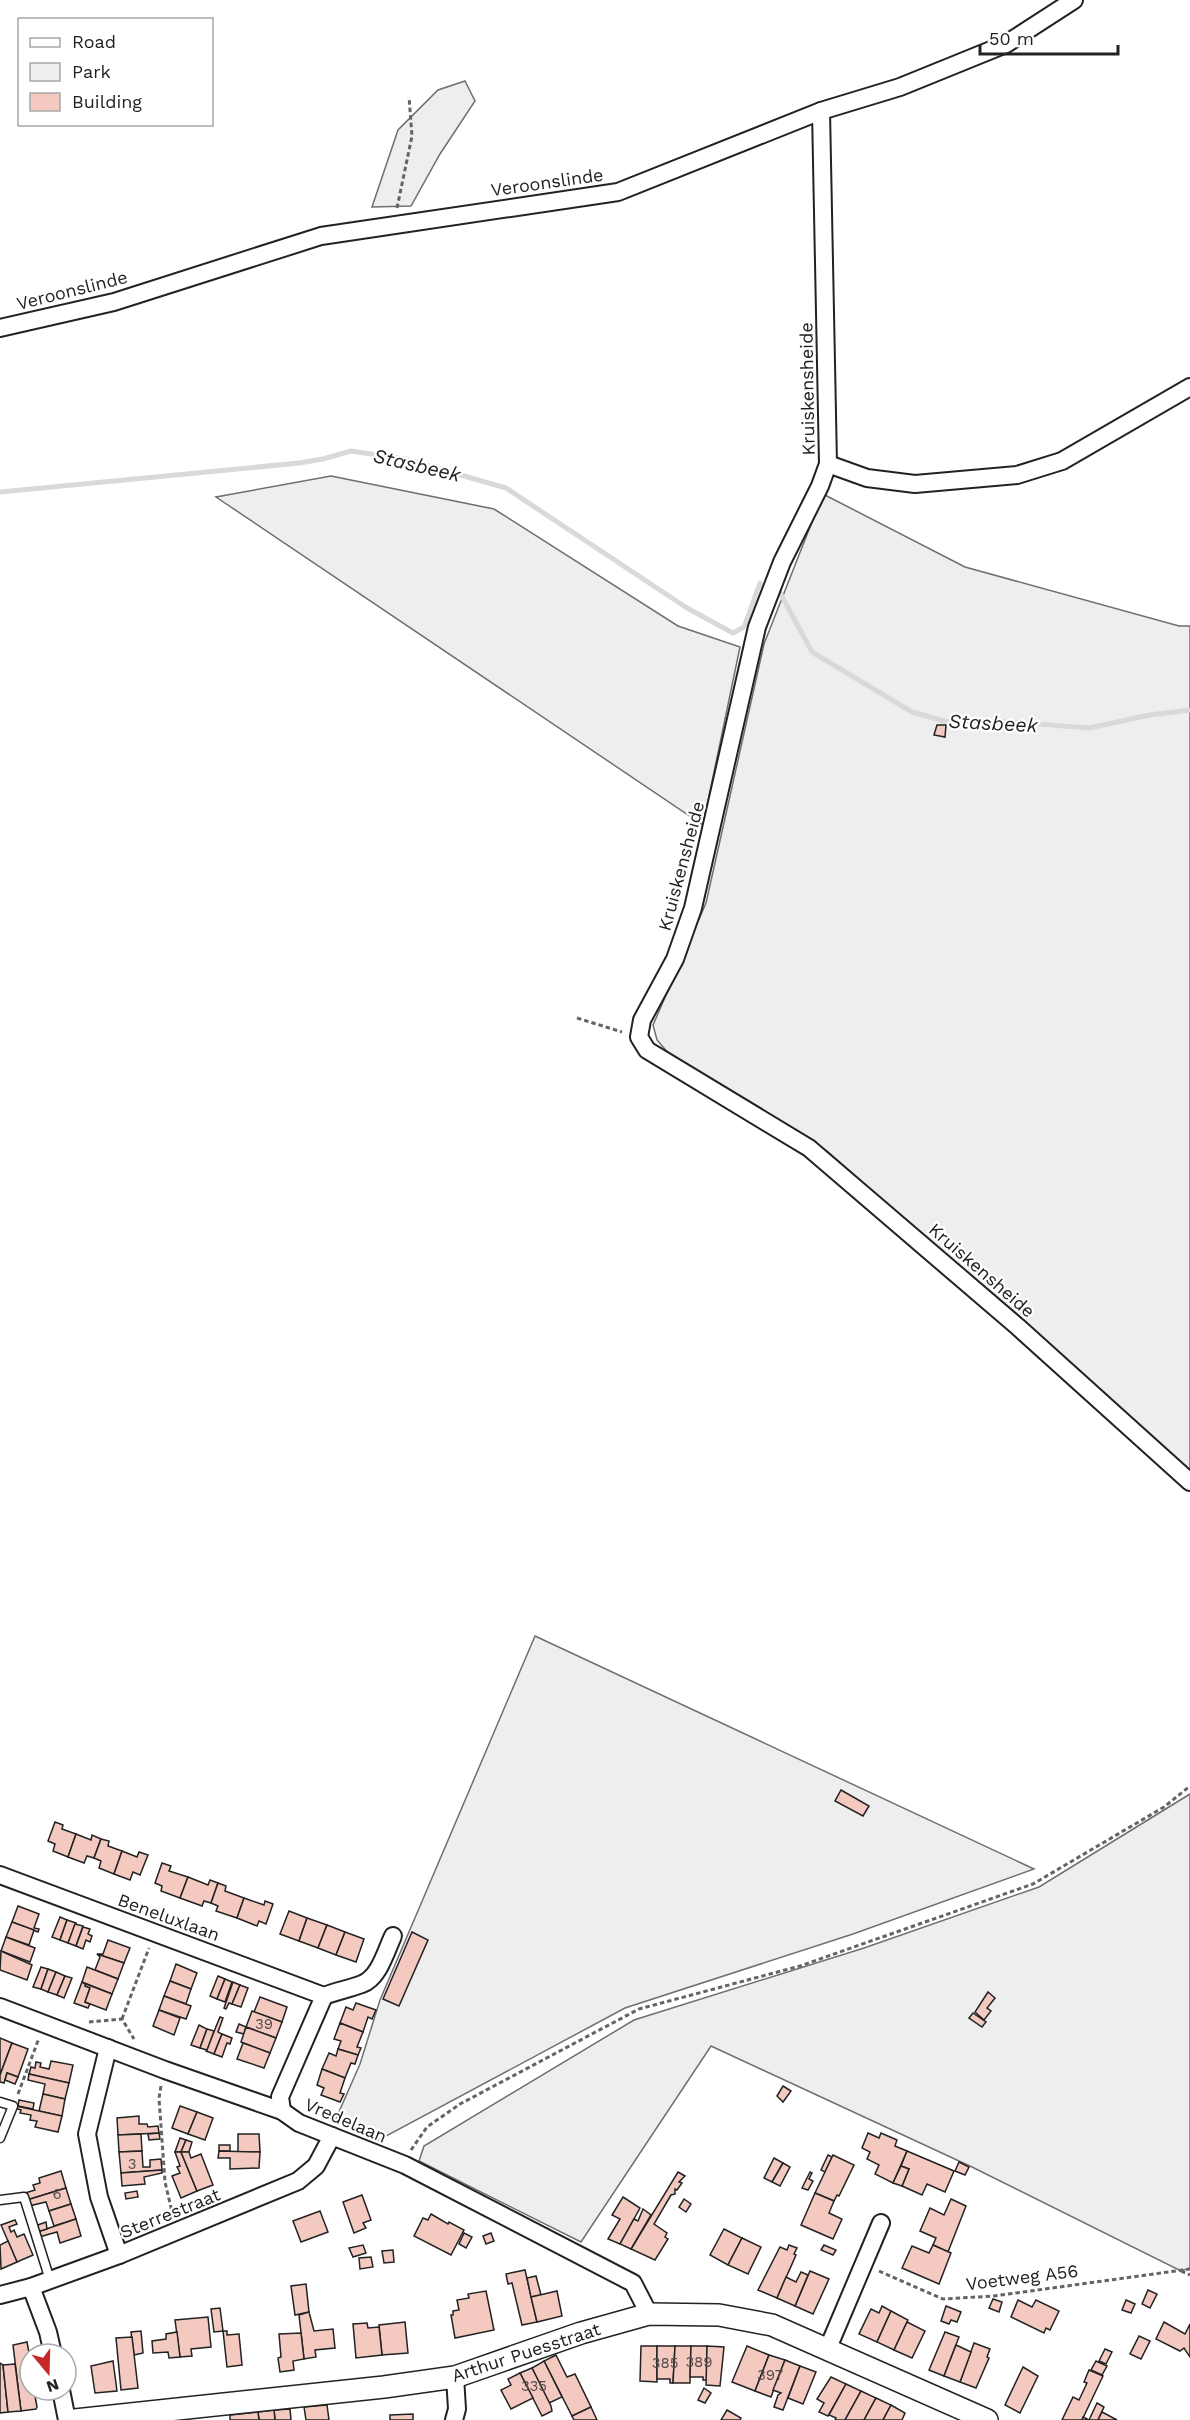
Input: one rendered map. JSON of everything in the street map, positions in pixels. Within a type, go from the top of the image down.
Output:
[{"type":"street","name":"Veroonslinde","points":[[0,328],[114,302],[321,236],[618,192],[821,111],[900,87],[1006,44],[1074,0]]},
{"type":"street","name":"Kruiskensheide","points":[[821,111],[828,464],[820,486],[782,562],[757,627],[693,908],[675,959],[642,1020],[639,1036],[646,1050],[809,1148],[1009,1319],[1190,1482]]},
{"type":"street","points":[[828,464],[867,478],[915,484],[1017,475],[1062,461],[1190,387]]},
{"type":"street","name":"Beneluxlaan","points":[[0,1875],[324,1996]]},
{"type":"street","points":[[282,2111],[280,2097],[324,1996],[347,1987],[364,1984],[379,1968],[393,1936]]},
{"type":"street","name":"Vredelaan","points":[[0,2007],[165,2070],[282,2111],[299,2122],[405,2165],[633,2283],[649,2314]]},
{"type":"street","points":[[108,2048],[87,2134],[99,2197],[119,2255]]},
{"type":"street","name":"Sterrestraat","points":[[0,2295],[31,2287],[119,2255],[306,2176],[316,2166],[332,2136]]},
{"type":"street","points":[[828,2348],[881,2223]]},
{"type":"street","points":[[31,2287],[50,2342]]},
{"type":"street","name":"Arthur Puesstraat","points":[[75,2420],[384,2387],[455,2377],[515,2358],[581,2332],[649,2314],[719,2315],[772,2325],[987,2420]]},
{"type":"street","points":[[454,2420],[457,2409],[455,2377]]},
{"type":"street","points":[[63,2402],[67,2420]]},
{"type":"lane","points":[[0,2102],[13,2106],[0,2138]]},
{"type":"lane","points":[[0,2200],[24,2197],[50,2280]]},
{"type":"path","points":[[394,225],[412,136],[409,98]]},
{"type":"path","points":[[577,1018],[639,1036]]},
{"type":"path","points":[[405,2165],[406,2156],[427,2127],[460,2104],[639,2009],[800,1966],[1033,1884],[1164,1807],[1190,1786]]},
{"type":"path","points":[[122,2019],[155,1933]]},
{"type":"path","points":[[13,2106],[31,2063],[44,2023]]},
{"type":"path","points":[[165,2070],[159,2098],[165,2182],[178,2231]]},
{"type":"path","name":"Voetweg A56","points":[[864,2265],[943,2299],[994,2296],[1190,2269]]},
{"type":"path","points":[[1181,2271],[1190,2275]]},
{"type":"green space","points":[[465,81],[475,101],[440,154],[411,206],[372,207],[398,130],[438,90]]},
{"type":"green space","points":[[331,476],[494,509],[678,626],[740,647],[703,825],[216,497]]},
{"type":"green space","points":[[823,494],[965,567],[1179,626],[1190,626],[1190,1471],[827,1151],[670,1055],[657,1040],[653,1025],[706,903],[764,644]]},
{"type":"green space","points":[[535,1636],[1034,1869],[853,1934],[625,2008],[377,2141],[335,2121],[360,2064],[380,2000]]},
{"type":"green space","points":[[1190,1794],[1190,2268],[1181,2271],[972,2167],[711,2046],[581,2242],[419,2161],[424,2146],[634,2020],[864,1948],[1039,1887]]},
{"type":"building","points":[[937,725],[946,725],[945,737],[934,735]]},
{"type":"building","points":[[841,1790],[869,1806],[863,1816],[835,1801]]},
{"type":"building","points":[[55,1822],[63,1825],[62,1829],[76,1834],[68,1857],[53,1851],[55,1844],[48,1841]]},
{"type":"building","points":[[76,1834],[91,1840],[92,1835],[101,1839],[94,1858],[87,1856],[84,1863],[68,1857]]},
{"type":"building","points":[[101,1839],[109,1841],[108,1846],[122,1851],[114,1874],[99,1868],[101,1861],[94,1858]]},
{"type":"building","points":[[122,1851],[137,1857],[139,1852],[148,1855],[140,1875],[133,1872],[130,1880],[114,1874]]},
{"type":"building","points":[[162,1863],[171,1866],[169,1871],[188,1877],[180,1898],[161,1891],[162,1886],[155,1883]]},
{"type":"building","points":[[188,1877],[208,1885],[210,1880],[218,1883],[211,1903],[204,1901],[202,1906],[180,1898]]},
{"type":"building","points":[[218,1883],[226,1886],[225,1891],[244,1898],[237,1918],[216,1911],[218,1906],[211,1903]]},
{"type":"building","points":[[244,1898],[264,1905],[265,1901],[273,1904],[266,1924],[259,1921],[257,1926],[237,1918]]},
{"type":"building","points":[[18,1906],[39,1914],[34,1928],[39,1929],[38,1932],[12,1922]]},
{"type":"building","points":[[289,1911],[307,1918],[299,1941],[280,1934]]},
{"type":"building","points":[[60,1917],[67,1920],[60,1940],[52,1937]]},
{"type":"building","points":[[307,1918],[327,1925],[318,1948],[299,1941]]},
{"type":"building","points":[[67,1920],[76,1923],[68,1943],[60,1940]]},
{"type":"building","points":[[12,1922],[34,1930],[29,1945],[6,1937]]},
{"type":"building","points":[[75,1924],[83,1926],[76,1946],[68,1943]]},
{"type":"building","points":[[327,1925],[345,1932],[336,1955],[318,1948]]},
{"type":"building","points":[[83,1927],[90,1929],[88,1934],[92,1936],[90,1942],[86,1940],[83,1949],[76,1946]]},
{"type":"building","points":[[345,1932],[364,1939],[356,1962],[336,1955]]},
{"type":"building","points":[[412,1932],[428,1940],[399,2006],[383,1999]]},
{"type":"building","points":[[6,1937],[35,1948],[30,1962],[1,1951]]},
{"type":"building","points":[[108,1940],[130,1948],[124,1963],[97,1954],[103,1954]]},
{"type":"building","points":[[1,1951],[32,1965],[27,1980],[0,1970]]},
{"type":"building","points":[[97,1954],[124,1963],[118,1979],[95,1970],[100,1957]]},
{"type":"building","points":[[176,1964],[197,1973],[191,1989],[170,1981]]},
{"type":"building","points":[[41,1967],[48,1969],[41,1989],[33,1987]]},
{"type":"building","points":[[87,1967],[118,1979],[112,1994],[82,1982]]},
{"type":"building","points":[[48,1969],[56,1972],[48,1992],[41,1989]]},
{"type":"building","points":[[56,1972],[65,1976],[57,1995],[48,1992]]},
{"type":"building","points":[[65,1976],[72,1978],[64,1998],[57,1995]]},
{"type":"building","points":[[218,1976],[225,1979],[217,1999],[210,1996]]},
{"type":"building","points":[[225,1979],[232,1982],[225,2002],[217,1999]]},
{"type":"building","points":[[170,1981],[191,1989],[186,2004],[164,1996]]},
{"type":"building","points":[[82,1982],[90,1988],[85,2002],[90,2004],[88,2008],[74,2003]]},
{"type":"building","points":[[233,1982],[240,1985],[232,2004],[229,2003],[226,2009],[224,2008]]},
{"type":"building","points":[[86,1984],[112,1994],[106,2010],[85,2002],[90,1988],[85,1986]]},
{"type":"building","points":[[240,1985],[248,1988],[241,2007],[232,2004]]},
{"type":"building","points":[[988,1992],[995,1998],[987,2008],[991,2011],[984,2020],[975,2012]]},
{"type":"building","points":[[164,1996],[191,2006],[186,2019],[159,2010]]},
{"type":"building","points":[[260,1997],[287,2007],[282,2022],[254,2012]]},
{"type":"building","points":[[356,2003],[376,2010],[372,2019],[368,2017],[363,2032],[340,2023],[346,2007],[353,2010]]},
{"type":"building","points":[[159,2010],[180,2018],[174,2035],[153,2026]]},
{"type":"building","points":[[252,2011],[282,2022],[276,2038],[246,2027]]},
{"type":"building","points":[[973,2013],[986,2022],[982,2027],[969,2018]]},
{"type":"building","points":[[220,2017],[223,2018],[218,2032],[222,2034],[214,2054],[206,2051]]},
{"type":"building","points":[[340,2023],[363,2032],[357,2047],[361,2048],[358,2055],[338,2049],[341,2041],[334,2039]]},
{"type":"building","points":[[239,2024],[246,2027],[244,2034],[236,2032]]},
{"type":"building","points":[[199,2025],[207,2029],[200,2048],[191,2045]]},
{"type":"building","points":[[246,2027],[276,2038],[270,2053],[241,2042]]},
{"type":"building","points":[[207,2029],[214,2031],[207,2050],[200,2048]]},
{"type":"building","points":[[222,2034],[232,2038],[230,2044],[227,2043],[222,2057],[214,2054]]},
{"type":"building","points":[[0,2038],[12,2043],[0,2075]]},
{"type":"building","points":[[12,2043],[28,2049],[18,2077],[7,2073],[4,2083],[0,2082],[0,2075]]},
{"type":"building","points":[[243,2043],[270,2053],[264,2068],[237,2059]]},
{"type":"building","points":[[338,2049],[358,2055],[355,2064],[351,2063],[345,2078],[322,2069],[329,2053],[336,2056]]},
{"type":"building","points":[[51,2061],[73,2065],[69,2083],[29,2074],[31,2067],[35,2068],[36,2062],[41,2063],[40,2067],[49,2069]]},
{"type":"building","points":[[322,2069],[345,2078],[340,2093],[344,2094],[340,2102],[321,2095],[324,2088],[317,2085]]},
{"type":"building","points":[[7,2073],[18,2077],[15,2084],[5,2080]]},
{"type":"building","points":[[29,2074],[69,2083],[65,2099],[43,2094],[45,2084],[28,2080]]},
{"type":"building","points":[[783,2086],[791,2091],[783,2102],[777,2096]]},
{"type":"building","points":[[43,2094],[65,2099],[62,2116],[39,2111]]},
{"type":"building","points":[[19,2100],[34,2103],[33,2109],[18,2106]]},
{"type":"building","points":[[16,2106],[62,2116],[58,2132],[35,2127],[37,2121],[30,2120],[31,2115],[20,2113],[21,2110],[15,2108]]},
{"type":"building","points":[[180,2106],[197,2112],[188,2134],[172,2128]]},
{"type":"building","points":[[197,2112],[213,2118],[205,2140],[188,2134]]},
{"type":"building","points":[[139,2116],[139,2124],[147,2124],[148,2127],[158,2126],[159,2133],[118,2135],[117,2118]]},
{"type":"building","points":[[159,2133],[160,2139],[149,2140],[148,2134]]},
{"type":"building","points":[[868,2133],[879,2138],[881,2133],[897,2140],[895,2146],[907,2151],[893,2183],[875,2174],[879,2165],[867,2159],[870,2152],[862,2148]]},
{"type":"building","points":[[141,2134],[142,2151],[119,2152],[118,2135]]},
{"type":"building","points":[[238,2134],[259,2134],[260,2152],[238,2152]]},
{"type":"building","points":[[180,2138],[186,2140],[181,2152],[175,2152]]},
{"type":"building","points":[[186,2140],[192,2142],[189,2152],[181,2152]]},
{"type":"building","points":[[219,2145],[230,2145],[230,2151],[219,2151]]},
{"type":"building","points":[[142,2151],[143,2167],[150,2167],[150,2160],[161,2159],[162,2170],[121,2173],[119,2152]]},
{"type":"building","points":[[219,2151],[260,2152],[259,2168],[230,2169],[230,2158],[218,2158]]},
{"type":"building","points":[[907,2151],[954,2171],[945,2192],[927,2184],[922,2195],[902,2186],[909,2169],[901,2166]]},
{"type":"building","points":[[175,2152],[181,2152],[197,2191],[181,2198],[172,2176],[180,2173]]},
{"type":"building","points":[[181,2152],[189,2152],[191,2158],[201,2154],[213,2185],[197,2191]]},
{"type":"building","points":[[828,2155],[832,2157],[825,2172],[821,2170]]},
{"type":"building","points":[[833,2155],[854,2165],[839,2196],[837,2195],[834,2201],[815,2193]]},
{"type":"building","points":[[774,2158],[783,2163],[772,2182],[764,2178]]},
{"type":"building","points":[[959,2162],[969,2167],[965,2175],[955,2171]]},
{"type":"building","points":[[783,2163],[790,2167],[780,2186],[772,2182]]},
{"type":"building","points":[[901,2166],[909,2169],[902,2186],[893,2183]]},
{"type":"building","points":[[162,2170],[162,2173],[144,2177],[145,2184],[122,2186],[121,2173]]},
{"type":"building","points":[[61,2171],[66,2188],[27,2200],[25,2193],[35,2190],[33,2185],[40,2183],[39,2178]]},
{"type":"building","points":[[678,2172],[685,2176],[679,2182],[682,2183],[677,2190],[675,2189],[675,2194],[671,2195],[654,2224],[667,2233],[665,2237],[668,2239],[655,2260],[631,2249]]},
{"type":"building","points":[[810,2172],[812,2173],[809,2179],[813,2181],[808,2190],[802,2188]]},
{"type":"building","points":[[66,2188],[71,2204],[49,2211],[46,2202],[29,2206],[27,2200]]},
{"type":"building","points":[[137,2191],[138,2197],[126,2199],[125,2193]]},
{"type":"building","points":[[815,2193],[834,2201],[829,2213],[842,2219],[833,2239],[801,2225]]},
{"type":"building","points":[[362,2195],[371,2220],[363,2223],[366,2228],[354,2233],[343,2202]]},
{"type":"building","points":[[623,2197],[640,2208],[620,2244],[608,2239],[620,2219],[612,2215]]},
{"type":"building","points":[[684,2199],[691,2204],[686,2212],[679,2207]]},
{"type":"building","points":[[951,2199],[966,2206],[948,2252],[933,2245],[936,2238],[920,2231],[930,2208],[944,2215]]},
{"type":"building","points":[[71,2204],[76,2219],[54,2226],[49,2211]]},
{"type":"building","points":[[643,2209],[651,2215],[631,2249],[620,2244],[634,2219],[638,2221]]},
{"type":"building","points":[[320,2211],[328,2232],[301,2242],[293,2221]]},
{"type":"building","points":[[431,2214],[464,2230],[451,2255],[414,2236],[423,2218],[428,2220]]},
{"type":"building","points":[[76,2219],[81,2236],[60,2243],[57,2232],[39,2237],[37,2232]]},
{"type":"building","points":[[15,2220],[17,2224],[9,2227],[11,2232],[14,2230],[17,2237],[24,2234],[33,2255],[17,2262],[1,2225]]},
{"type":"building","points":[[46,2222],[47,2229],[37,2232],[35,2226]]},
{"type":"building","points":[[724,2229],[742,2238],[728,2265],[710,2255]]},
{"type":"building","points":[[464,2233],[472,2237],[466,2248],[459,2244]]},
{"type":"building","points":[[491,2233],[494,2241],[486,2244],[483,2236]]},
{"type":"building","points":[[742,2238],[761,2247],[748,2274],[728,2265]]},
{"type":"building","points":[[8,2241],[17,2262],[1,2269],[0,2245]]},
{"type":"building","points":[[363,2245],[366,2253],[353,2257],[349,2248]]},
{"type":"building","points":[[789,2245],[797,2248],[794,2254],[796,2255],[777,2298],[758,2290],[780,2247],[787,2250]]},
{"type":"building","points":[[824,2245],[836,2250],[833,2255],[821,2250]]},
{"type":"building","points":[[933,2245],[951,2253],[939,2284],[902,2268],[912,2246],[929,2253]]},
{"type":"building","points":[[393,2250],[394,2262],[384,2263],[382,2251]]},
{"type":"building","points":[[371,2257],[373,2267],[360,2269],[359,2258]]},
{"type":"building","points":[[525,2270],[537,2322],[522,2325],[512,2283],[508,2284],[506,2274]]},
{"type":"building","points":[[810,2271],[829,2279],[813,2314],[795,2306]]},
{"type":"building","points":[[801,2272],[808,2275],[795,2306],[777,2298],[786,2277],[796,2282]]},
{"type":"building","points":[[536,2276],[541,2295],[531,2297],[527,2278]]},
{"type":"building","points":[[306,2284],[309,2312],[295,2315],[291,2286]]},
{"type":"building","points":[[1148,2290],[1157,2294],[1150,2308],[1142,2304]]},
{"type":"building","points":[[486,2291],[494,2330],[455,2338],[451,2315],[453,2311],[459,2310],[457,2300],[469,2298],[468,2294]]},
{"type":"building","points":[[557,2291],[562,2316],[537,2322],[531,2297]]},
{"type":"building","points":[[993,2299],[1002,2302],[999,2312],[989,2308]]},
{"type":"building","points":[[1018,2300],[1032,2307],[1036,2300],[1059,2311],[1050,2330],[1046,2328],[1044,2333],[1011,2317]]},
{"type":"building","points":[[1126,2300],[1135,2304],[1131,2313],[1122,2310]]},
{"type":"building","points":[[882,2306],[891,2311],[877,2342],[859,2334],[871,2309],[879,2313]]},
{"type":"building","points":[[946,2306],[961,2312],[957,2322],[951,2320],[949,2324],[941,2321]]},
{"type":"building","points":[[220,2308],[223,2331],[214,2332],[211,2309]]},
{"type":"building","points":[[891,2311],[908,2320],[894,2350],[877,2342]]},
{"type":"building","points":[[309,2312],[314,2331],[333,2329],[335,2348],[315,2350],[316,2357],[304,2359],[299,2315]]},
{"type":"building","points":[[208,2317],[211,2347],[191,2349],[192,2356],[180,2357],[175,2320]]},
{"type":"building","points":[[405,2322],[408,2353],[382,2355],[379,2325]]},
{"type":"building","points":[[907,2322],[925,2331],[912,2358],[894,2350]]},
{"type":"building","points":[[1164,2322],[1185,2334],[1190,2324],[1190,2357],[1184,2348],[1180,2351],[1156,2339]]},
{"type":"building","points":[[367,2323],[368,2328],[379,2327],[382,2355],[356,2358],[353,2324]]},
{"type":"building","points":[[141,2331],[143,2353],[134,2355],[131,2332]]},
{"type":"building","points":[[223,2331],[227,2331],[227,2335],[239,2334],[242,2365],[227,2367]]},
{"type":"building","points":[[177,2332],[180,2357],[169,2358],[168,2352],[153,2353],[152,2341],[166,2339],[166,2334]]},
{"type":"building","points":[[945,2332],[959,2337],[944,2376],[929,2370]]},
{"type":"building","points":[[301,2333],[304,2359],[293,2361],[294,2370],[280,2372],[279,2334]]},
{"type":"building","points":[[1139,2336],[1150,2341],[1141,2359],[1130,2354]]},
{"type":"building","points":[[132,2337],[138,2388],[121,2390],[116,2338]]},
{"type":"building","points":[[974,2343],[990,2349],[987,2357],[989,2358],[976,2388],[960,2382]]},
{"type":"building","points":[[18,2344],[18,2386],[13,2345]]},
{"type":"building","points":[[956,2345],[971,2352],[960,2382],[944,2376]]},
{"type":"building","points":[[641,2346],[657,2346],[657,2382],[640,2381]]},
{"type":"building","points":[[657,2346],[675,2346],[673,2383],[670,2383],[670,2379],[657,2379]]},
{"type":"building","points":[[675,2346],[691,2346],[690,2383],[673,2383]]},
{"type":"building","points":[[691,2346],[707,2346],[707,2380],[703,2380],[703,2377],[690,2377]]},
{"type":"building","points":[[707,2346],[724,2347],[720,2386],[706,2385]]},
{"type":"building","points":[[747,2346],[769,2355],[755,2391],[732,2382]]},
{"type":"building","points":[[1105,2349],[1112,2352],[1106,2364],[1099,2361]]},
{"type":"building","points":[[556,2355],[567,2377],[575,2374],[591,2407],[572,2416],[544,2361]]},
{"type":"building","points":[[769,2355],[785,2360],[771,2397],[755,2391]]},
{"type":"building","points":[[785,2360],[800,2366],[783,2410],[774,2407],[781,2393],[773,2390]]},
{"type":"building","points":[[113,2361],[117,2391],[95,2393],[91,2366]]},
{"type":"building","points":[[544,2361],[562,2397],[549,2403],[532,2368]]},
{"type":"building","points":[[1096,2361],[1107,2366],[1102,2375],[1091,2370]]},
{"type":"building","points":[[0,2363],[3,2365],[8,2412],[0,2413]]},
{"type":"building","points":[[15,2364],[18,2402],[21,2411],[8,2412],[3,2365]]},
{"type":"building","points":[[800,2366],[816,2372],[803,2404],[788,2398]]},
{"type":"building","points":[[1023,2367],[1038,2376],[1020,2413],[1005,2405]]},
{"type":"building","points":[[532,2368],[551,2406],[552,2411],[542,2416],[520,2373]]},
{"type":"building","points":[[1089,2370],[1103,2376],[1082,2420],[1062,2420],[1073,2397],[1079,2400],[1087,2383],[1084,2382]]},
{"type":"building","points":[[520,2373],[533,2398],[511,2409],[501,2390],[511,2385],[508,2379]]},
{"type":"building","points":[[831,2377],[846,2384],[828,2416],[819,2412],[824,2403],[817,2399]]},
{"type":"building","points":[[846,2384],[861,2391],[845,2420],[835,2420],[836,2418],[829,2415]]},
{"type":"building","points":[[704,2388],[711,2393],[705,2403],[698,2400]]},
{"type":"building","points":[[861,2391],[876,2398],[864,2420],[845,2420]]},
{"type":"building","points":[[876,2398],[891,2405],[883,2420],[864,2420]]},
{"type":"building","points":[[20,2402],[36,2402],[36,2409],[21,2411]]},
{"type":"building","points":[[1097,2403],[1104,2407],[1098,2420],[1089,2420]]},
{"type":"building","points":[[327,2405],[329,2420],[306,2420],[304,2407]]},
{"type":"building","points":[[891,2405],[905,2413],[902,2420],[883,2420]]},
{"type":"building","points":[[591,2407],[597,2420],[574,2420],[572,2416]]},
{"type":"building","points":[[290,2409],[291,2420],[275,2420],[274,2410]]},
{"type":"building","points":[[274,2410],[275,2420],[259,2420],[258,2412]]},
{"type":"building","points":[[727,2410],[741,2418],[740,2420],[721,2420]]},
{"type":"building","points":[[258,2412],[259,2420],[230,2420],[230,2415]]},
{"type":"building","points":[[1102,2412],[1117,2420],[1098,2420]]},
{"type":"building","points":[[413,2414],[413,2420],[390,2420],[390,2415]]},
{"type":"waterway","name":"Stasbeek","points":[[0,492],[299,463],[351,451],[405,459],[506,488],[687,608],[733,633],[744,627],[760,583]]},
{"type":"waterway","name":"Stasbeek","points":[[778,589],[812,652],[912,712],[948,722],[999,721],[1089,728],[1150,715],[1190,710]]}]
